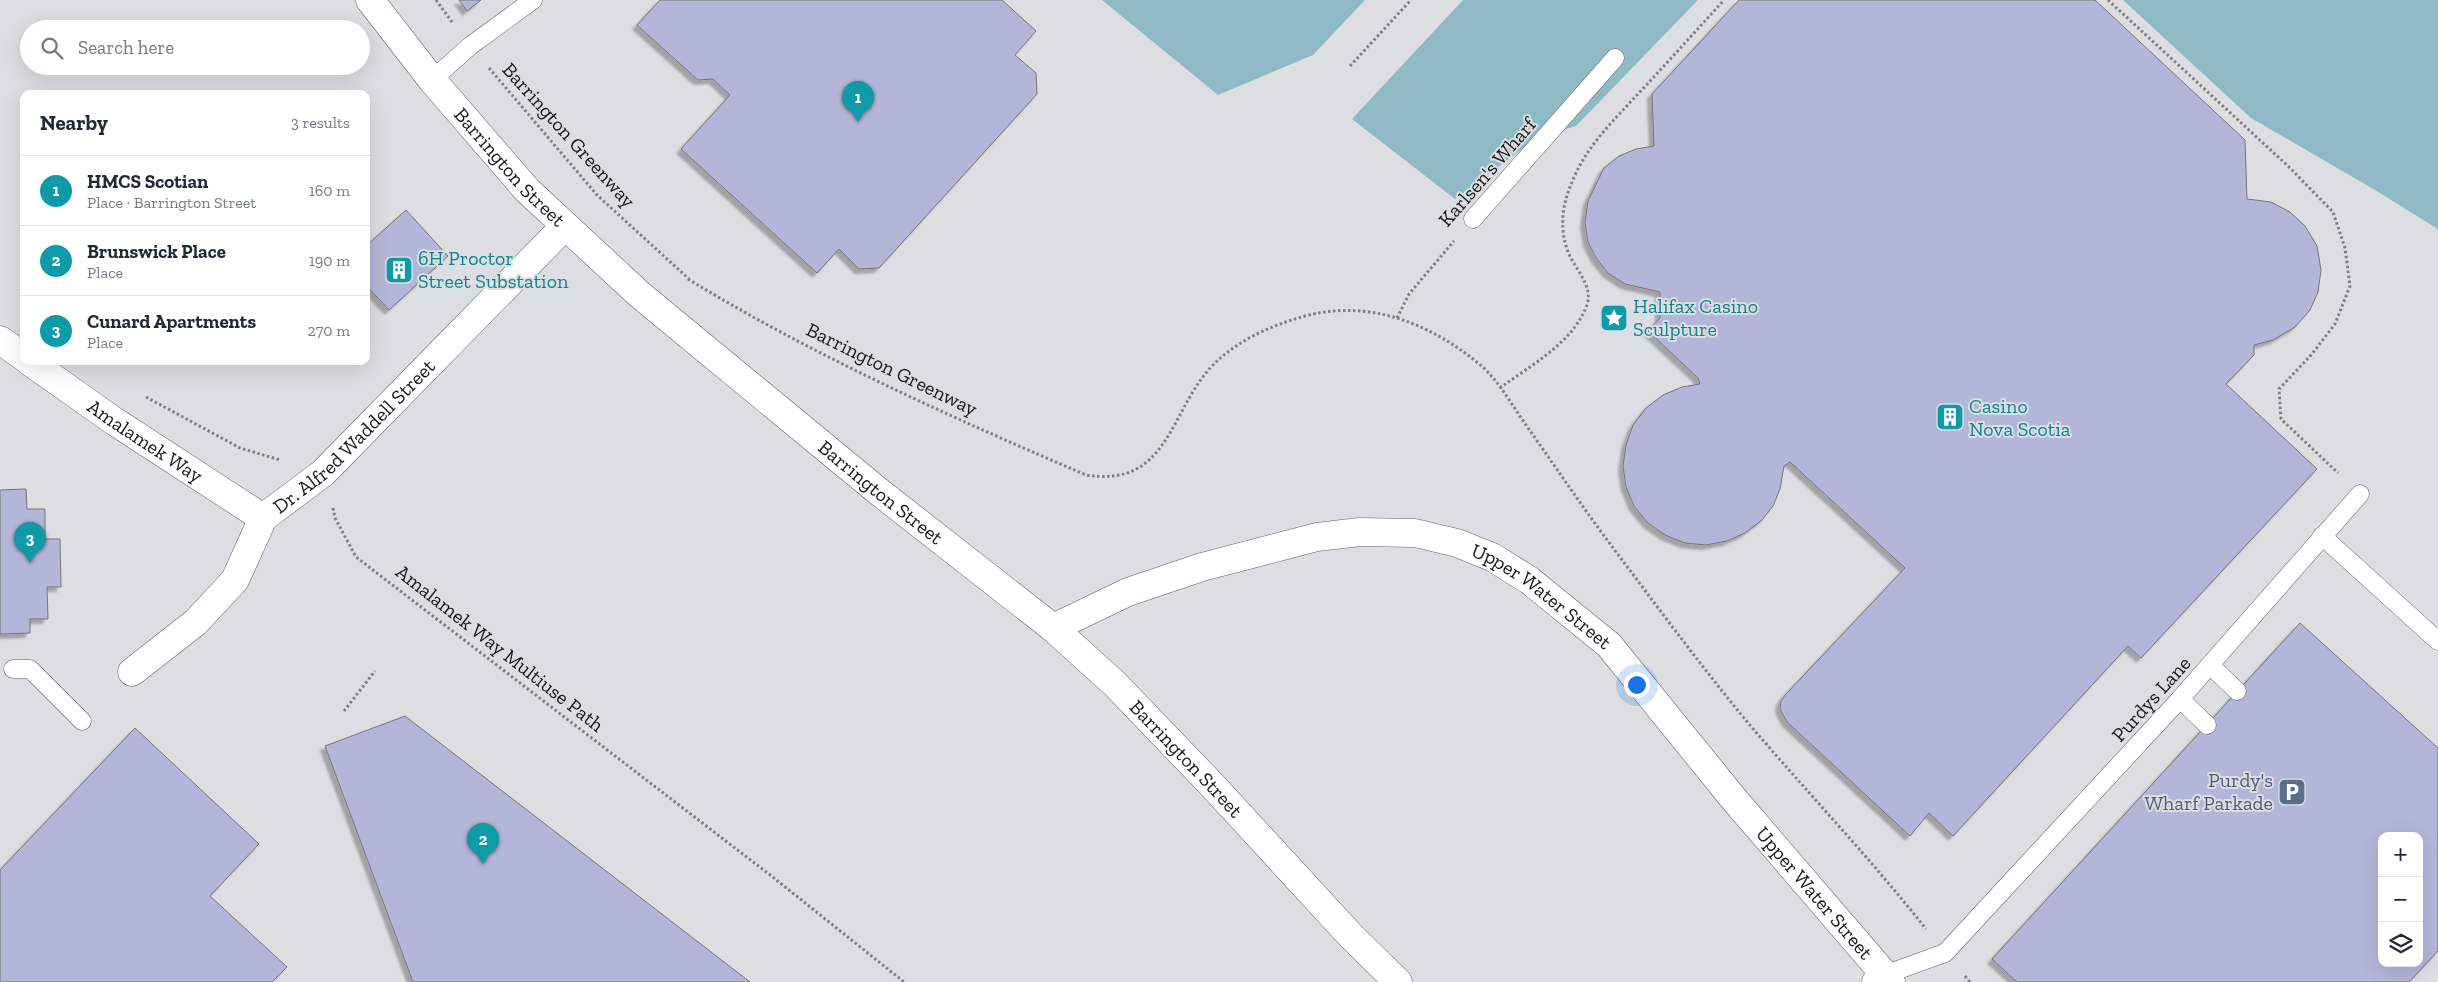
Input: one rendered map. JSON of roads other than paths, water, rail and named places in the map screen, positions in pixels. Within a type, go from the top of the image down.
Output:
[{"type":"street","name":"Barrington Street","points":[[370,0],[432,80],[526,190],[640,294],[878,491],[1053,628],[1122,692],[1212,784],[1351,936],[1398,982]]},
{"type":"street","name":"Dr. Alfred Waddell Street","points":[[132,672],[196,622],[235,580],[262,518],[324,473],[565,226]]},
{"type":"street","points":[[0,340],[20,354]]},
{"type":"street","name":"Amalamek Way","points":[[35,365],[114,421],[262,518]]},
{"type":"street","name":"Upper Water Street","points":[[1053,628],[1128,592],[1202,566],[1317,536],[1360,532],[1415,533],[1457,543],[1492,557],[1529,580],[1609,645],[1884,980]]},
{"type":"lane","points":[[432,80],[470,46],[533,0]]},
{"type":"lane","name":"Karlsen's Wharf","points":[[1473,219],[1615,58]]},
{"type":"lane","name":"Purdys Lane","points":[[1884,980],[1945,953],[2180,699],[2360,494]]},
{"type":"lane","points":[[2322,536],[2438,641]]},
{"type":"lane","points":[[2210,665],[2237,692]]},
{"type":"lane","points":[[12,669],[30,669],[82,721]]},
{"type":"lane","points":[[2180,699],[2207,725]]},
{"type":"water","points":[[1102,0],[1365,0],[1313,55],[1218,95]]},
{"type":"water","points":[[1463,0],[1698,0],[1576,126],[1537,138],[1455,199],[1352,119]]},
{"type":"water","points":[[2123,0],[2438,0],[2438,229],[2251,118]]},
{"type":"place","name":"HMCS Scotian","points":[[858,122]]},
{"type":"place","name":"6H Proctor Street Substation","points":[[399,270]]},
{"type":"place","name":"Halifax Casino Sculpture","points":[[1614,318]]},
{"type":"place","name":"Casino Nova Scotia","points":[[1950,417]]},
{"type":"place","name":"Cunard Apartments","points":[[30,563]]},
{"type":"place","name":"Purdy's Wharf Parkade","points":[[2292,792]]},
{"type":"place","name":"Brunswick Place","points":[[483,864]]}]
